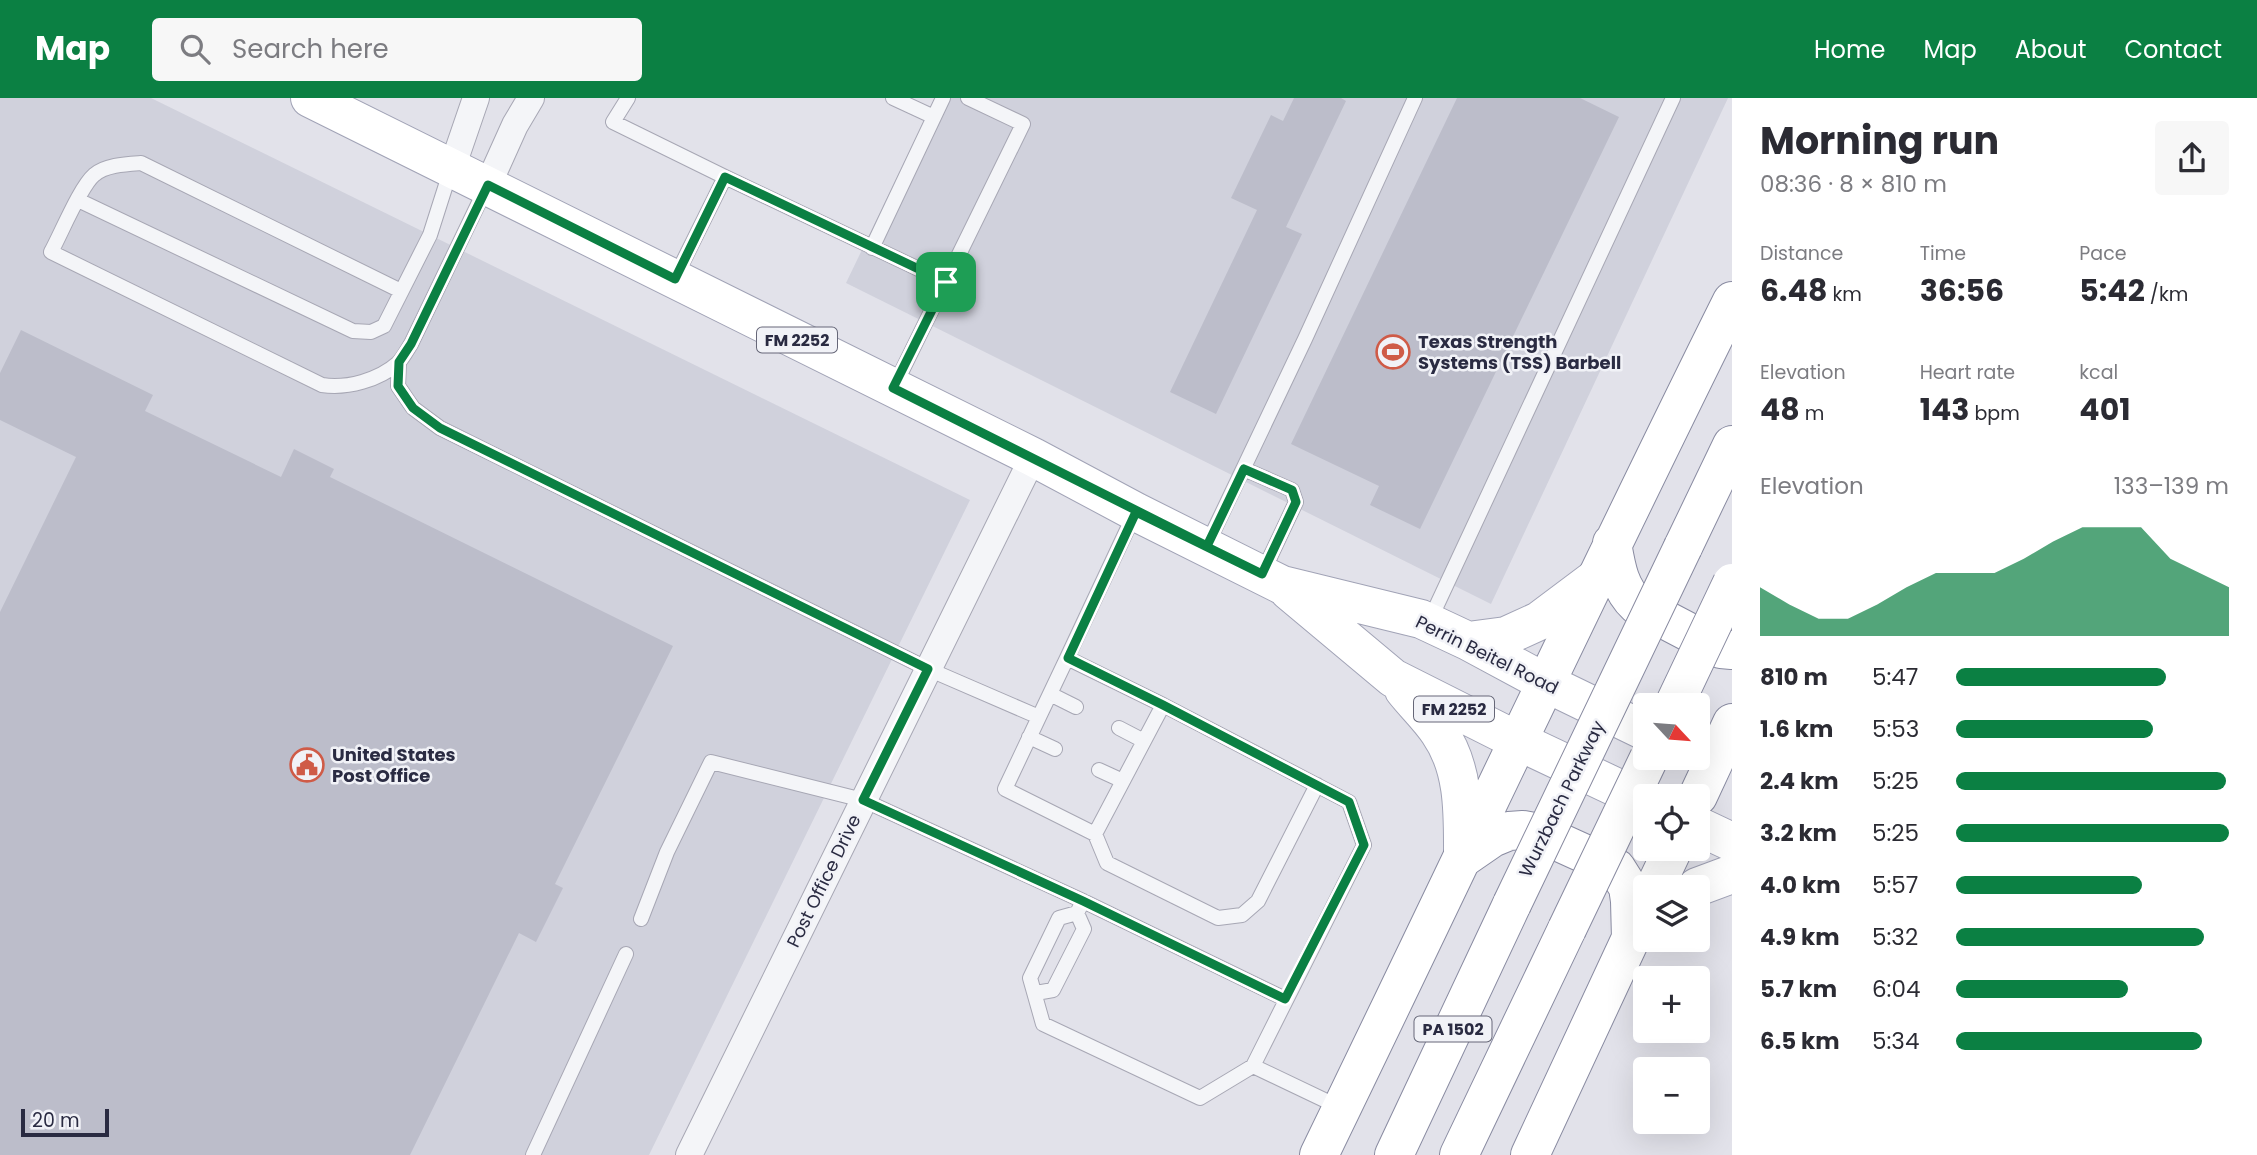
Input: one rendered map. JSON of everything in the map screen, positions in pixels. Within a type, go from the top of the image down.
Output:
[{"type":"main road","name":"Perrin Beitel Road","points":[[310,98],[1033,457],[1272,580],[1393,678],[1633,795]]},
{"type":"main road","points":[[1319,1155],[1612,543],[1732,301]]},
{"type":"main road","name":"Wurzbach Parkway","points":[[1394,1155],[1732,445]]},
{"type":"main road","points":[[1612,543],[1616,567],[1629,597],[1637,605],[1721,649],[1732,650]]},
{"type":"main road","points":[[1468,641],[1506,636],[1539,621],[1595,579]]},
{"type":"main road","name":"Perrin Beitel Road","points":[[1272,580],[1420,620],[1468,641],[1633,725]]},
{"type":"main road","points":[[1680,693],[1732,583]]},
{"type":"main road","points":[[1393,678],[1440,733],[1456,769],[1463,802],[1463,858]]},
{"type":"main road","points":[[1710,772],[1732,723]]},
{"type":"main road","name":"PA 1502","points":[[1459,1155],[1642,770]]},
{"type":"main road","points":[[1463,858],[1492,838],[1509,831],[1539,833],[1616,868],[1628,887],[1633,905]]},
{"type":"main road","points":[[1710,832],[1732,842]]},
{"type":"main road","points":[[1710,882],[1732,874]]},
{"type":"main road","points":[[1530,1155],[1633,939]]},
{"type":"street","points":[[452,168],[476,98]]},
{"type":"street","points":[[488,185],[515,125],[531,98]]},
{"type":"street","name":"Post Office Drive","points":[[689,1155],[1033,457]]},
{"type":"lane","points":[[628,98],[613,122],[946,282]]},
{"type":"lane","points":[[893,98],[934,117]]},
{"type":"lane","points":[[872,248],[943,98]]},
{"type":"lane","points":[[893,388],[1023,124],[968,98]]},
{"type":"lane","points":[[1207,546],[1415,98]]},
{"type":"lane","points":[[1429,624],[1673,98]]},
{"type":"lane","points":[[401,291],[141,163],[121,164],[94,174],[51,252],[322,385],[337,387],[377,376],[399,362],[411,344],[488,185]]},
{"type":"lane","points":[[78,200],[353,331],[371,332],[384,326],[430,235],[452,168]]},
{"type":"lane","points":[[675,279],[725,177]]},
{"type":"lane","points":[[399,362],[398,386],[413,408],[440,428],[928,669],[1039,717]]},
{"type":"lane","points":[[1244,469],[1292,490],[1296,502],[1272,580]]},
{"type":"lane","points":[[1136,512],[1005,789],[1095,834],[1108,863],[1218,918],[1242,915],[1258,901],[1317,785]]},
{"type":"lane","points":[[1068,658],[1349,802],[1364,845],[1253,1066],[1200,1098],[1043,1024],[1030,978],[1059,918],[1080,907]]},
{"type":"lane","points":[[1049,694],[1076,708]]},
{"type":"lane","points":[[1095,834],[1163,705]]},
{"type":"lane","points":[[1119,728],[1144,741]]},
{"type":"lane","points":[[1030,737],[1055,749]]},
{"type":"lane","points":[[641,919],[667,852],[711,762],[863,800],[1080,907],[1285,999]]},
{"type":"lane","points":[[1099,770],[1123,781]]},
{"type":"lane","points":[[1036,993],[1053,990],[1084,929],[1080,907]]},
{"type":"lane","points":[[533,1155],[626,954]]},
{"type":"lane","points":[[1253,1066],[1341,1108]]},
{"type":"shaded area","points":[[0,98],[151,98],[970,500],[649,1155],[0,1155]]},
{"type":"shaded area","points":[[935,98],[1728,98],[1491,604],[846,283]]},
{"type":"building","points":[[1294,98],[1341,98],[1346,101],[1286,227],[1302,234],[1216,414],[1170,392],[1257,210],[1231,198],[1271,115],[1283,121]]},
{"type":"building","points":[[1457,98],[1580,98],[1619,117],[1420,529],[1370,505],[1379,486],[1291,444]]},
{"type":"building","name":"United States Post Office","points":[[21,330],[153,395],[145,411],[281,477],[294,449],[334,469],[330,477],[673,646],[555,884],[563,888],[536,942],[519,933],[410,1155],[0,1155],[0,612],[76,457],[0,420],[0,373]]},
{"type":"place","name":"Texas Strength Systems (TSS) Barbell","points":[[1393,352]]},
{"type":"place","name":"United States Post Office","points":[[307,765]]},
{"type":"route","points":[[725,177],[946,282],[893,388],[1207,546],[1244,469],[1292,490],[1296,502],[1262,574],[1136,512],[1068,658],[1349,802],[1364,845],[1285,999],[1083,901],[863,800],[928,669],[440,428],[413,408],[398,386],[399,362],[411,344],[488,185],[675,279],[725,177]]}]
